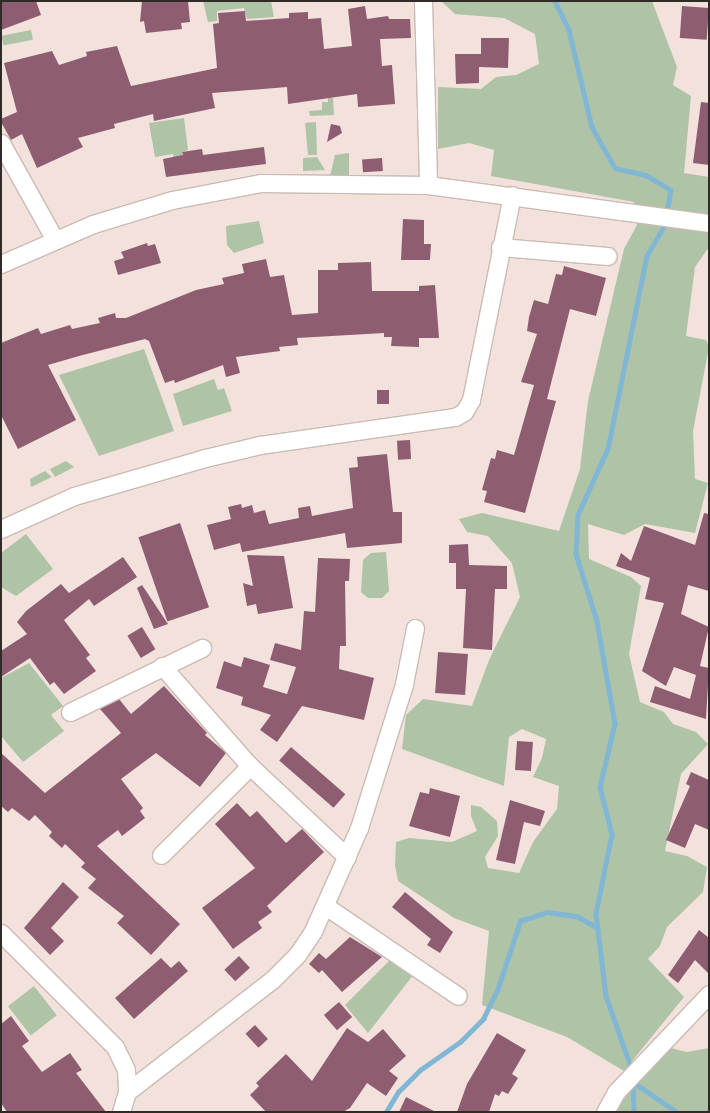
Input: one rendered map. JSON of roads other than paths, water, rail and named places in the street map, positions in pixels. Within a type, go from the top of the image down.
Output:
[{"type":"street","points":[[423,1],[428,185]]},
{"type":"street","points":[[1,143],[55,240]]},
{"type":"street","points":[[1,264],[55,240],[172,200],[261,183],[428,185],[512,195],[639,214],[705,222]]},
{"type":"street","points":[[1,529],[74,496],[205,458],[260,445],[321,438],[460,415],[471,400],[500,247],[512,195]]},
{"type":"street","points":[[500,247],[608,256]]},
{"type":"street","points":[[127,1092],[272,980],[297,956],[327,906],[347,857],[404,684],[415,628]]},
{"type":"street","points":[[70,712],[162,666],[202,648]]},
{"type":"street","points":[[162,666],[250,766],[347,857]]},
{"type":"street","points":[[161,855],[250,766]]},
{"type":"street","points":[[327,906],[458,996]]},
{"type":"street","points":[[1,933],[115,1047],[126,1070],[127,1092],[121,1112]]},
{"type":"street","points":[[605,1112],[616,1092],[709,994]]},
{"type":"waterway","points":[[555,1],[569,30],[592,127],[615,168],[646,175],[671,190],[665,225],[647,256],[608,449],[578,515],[576,554],[597,621],[615,724],[600,787],[612,834],[596,914],[606,996],[632,1070]]},
{"type":"waterway","points":[[386,1112],[398,1092],[420,1070],[460,1042],[483,1019],[498,988],[520,921],[547,912],[577,916],[598,928]]},
{"type":"waterway","points":[[633,1082],[634,1112]]},
{"type":"waterway","points":[[633,1082],[677,1112]]}]
